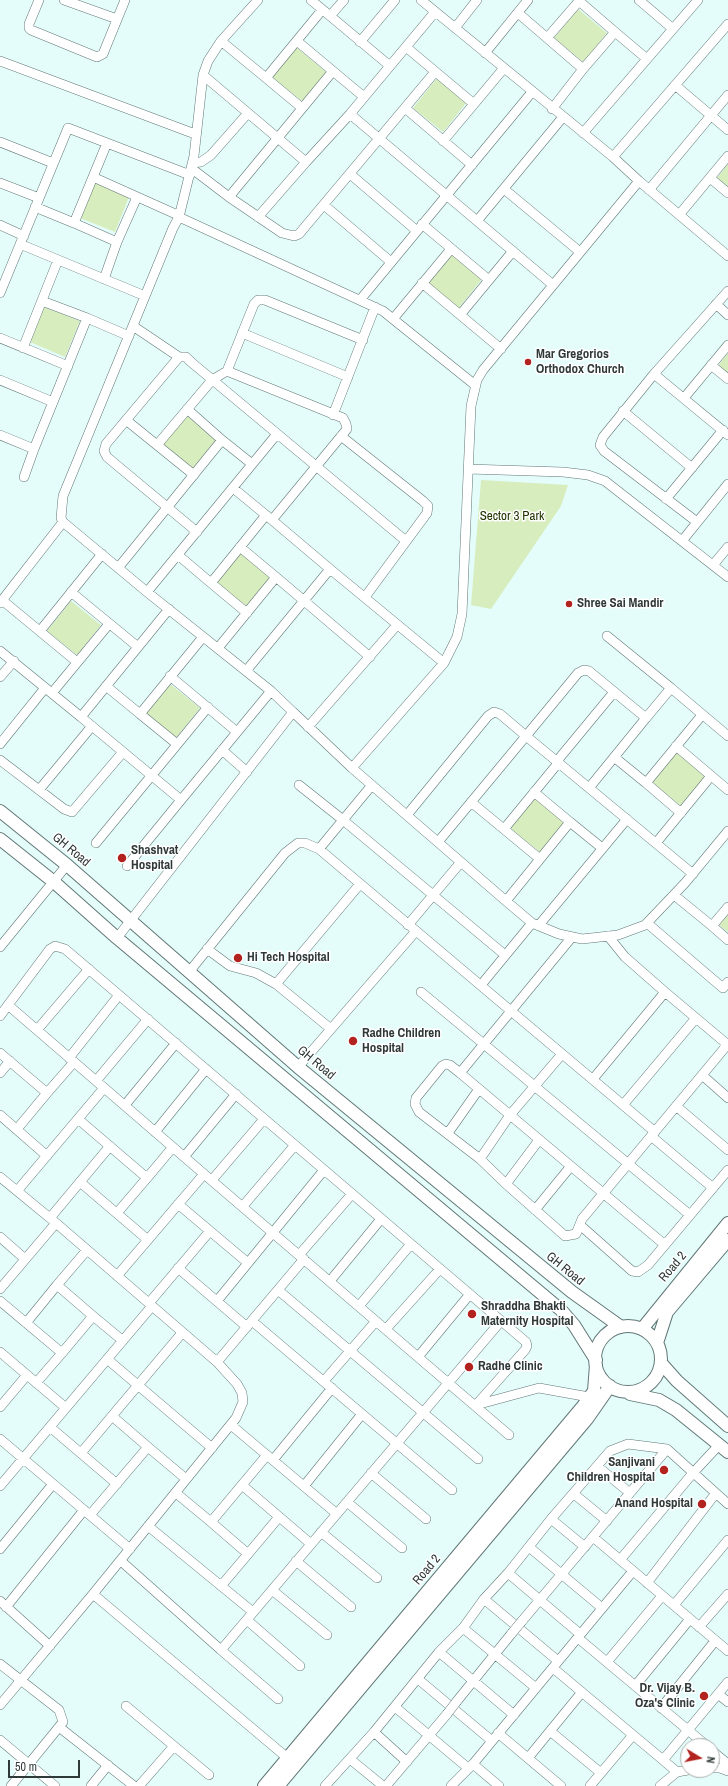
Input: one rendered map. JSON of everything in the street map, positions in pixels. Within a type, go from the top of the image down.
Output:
[{"type":"main road","name":"GH Road","points":[[0,811],[67,865],[298,1067],[572,1292],[621,1327]]},
{"type":"main road","points":[[0,839],[54,882],[117,938],[561,1310],[574,1325],[596,1363],[599,1373],[610,1386],[626,1393],[659,1400],[676,1410],[724,1449]]},
{"type":"main road","name":"Road 2","points":[[642,1329],[728,1223]]},
{"type":"main road","name":"Road 2","points":[[657,1343],[667,1312],[728,1240]]},
{"type":"main road","points":[[596,1363],[597,1349],[602,1339],[610,1332],[621,1327],[632,1326],[642,1329],[650,1335],[657,1343],[660,1353],[661,1363],[658,1373],[653,1381],[645,1387],[626,1393]]},
{"type":"main road","name":"Road 2","points":[[278,1786],[291,1761],[590,1397],[594,1391],[596,1363]]},
{"type":"main road","points":[[661,1363],[677,1381],[728,1426]]},
{"type":"main road","name":"Road 2","points":[[264,1786],[291,1761],[586,1419],[610,1386]]},
{"type":"street","points":[[39,0],[29,24],[31,30],[97,57],[103,54],[125,0]]},
{"type":"street","points":[[64,0],[117,19]]},
{"type":"street","points":[[258,0],[221,41],[208,61],[202,75],[191,169],[180,217],[173,228],[64,496],[61,509],[63,522],[270,691],[352,768],[506,901],[536,924],[559,934],[582,939],[618,935],[647,923],[693,874],[728,831]]},
{"type":"street","points":[[311,0],[390,66]]},
{"type":"street","points":[[330,16],[344,0]]},
{"type":"street","points":[[360,42],[395,0]]},
{"type":"street","points":[[421,0],[563,118],[613,157],[649,190],[728,256]]},
{"type":"street","points":[[455,28],[477,0]]},
{"type":"street","points":[[485,53],[528,0]]},
{"type":"street","points":[[583,134],[698,0]]},
{"type":"street","points":[[547,38],[579,1],[647,59]]},
{"type":"street","points":[[642,1],[673,29]]},
{"type":"street","points":[[266,78],[322,10]]},
{"type":"street","points":[[258,217],[350,114],[435,12]]},
{"type":"street","points":[[518,13],[583,69]]},
{"type":"street","points":[[613,157],[728,24]]},
{"type":"street","points":[[552,109],[583,69],[615,32]]},
{"type":"street","points":[[221,41],[302,108]]},
{"type":"street","points":[[297,41],[364,97]]},
{"type":"street","points":[[406,47],[474,104]]},
{"type":"street","points":[[0,61],[195,134]]},
{"type":"street","points":[[443,141],[504,68]]},
{"type":"street","points":[[228,197],[333,71]]},
{"type":"street","points":[[0,293],[68,128],[106,143],[191,169],[228,197],[282,233],[294,236],[300,234],[435,72]]},
{"type":"street","points":[[202,75],[306,162]]},
{"type":"street","points":[[675,85],[728,130]]},
{"type":"street","points":[[360,300],[532,92]]},
{"type":"street","points":[[649,190],[728,96]]},
{"type":"street","points":[[405,108],[472,165]]},
{"type":"street","points":[[191,169],[211,155],[248,113]]},
{"type":"street","points":[[350,114],[554,285]]},
{"type":"street","points":[[477,221],[563,118]]},
{"type":"street","points":[[0,142],[54,163]]},
{"type":"street","points":[[74,223],[106,143]]},
{"type":"street","points":[[679,215],[728,156]]},
{"type":"street","points":[[350,174],[420,228],[451,249],[489,280]]},
{"type":"street","points":[[93,177],[375,307],[393,319],[475,385]]},
{"type":"street","points":[[710,178],[728,193]]},
{"type":"street","points":[[352,768],[444,663],[457,637],[462,614],[471,406],[475,385],[483,370],[639,181]]},
{"type":"street","points":[[0,183],[74,223],[118,242]]},
{"type":"street","points":[[504,189],[580,252]]},
{"type":"street","points":[[104,279],[118,242],[138,197]]},
{"type":"street","points":[[324,205],[391,262]]},
{"type":"street","points":[[0,225],[22,240],[58,260],[145,296]]},
{"type":"street","points":[[393,319],[451,249]]},
{"type":"street","points":[[460,315],[513,251]]},
{"type":"street","points":[[23,348],[58,260]]},
{"type":"street","points":[[0,267],[9,270]]},
{"type":"street","points":[[422,283],[501,349]]},
{"type":"street","points":[[697,522],[604,451],[600,445],[603,437],[654,374],[728,291]]},
{"type":"street","points":[[157,445],[212,380],[227,371],[254,304],[258,300],[265,300],[363,340]]},
{"type":"street","points":[[42,301],[129,336]]},
{"type":"street","points":[[716,304],[728,315]]},
{"type":"street","points":[[333,415],[375,307]]},
{"type":"street","points":[[24,477],[87,318]]},
{"type":"street","points":[[133,326],[179,357],[186,357],[406,541]]},
{"type":"street","points":[[242,334],[348,377]]},
{"type":"street","points":[[0,338],[68,366]]},
{"type":"street","points":[[684,398],[728,345]]},
{"type":"street","points":[[179,357],[106,444],[104,451],[107,457],[197,532]]},
{"type":"street","points":[[711,365],[728,379]]},
{"type":"street","points":[[211,583],[240,547],[269,518],[347,429],[343,418],[227,371]]},
{"type":"street","points":[[654,374],[725,432],[666,499]]},
{"type":"street","points":[[0,380],[53,402]]},
{"type":"street","points":[[187,409],[252,464]]},
{"type":"street","points":[[624,411],[692,468]]},
{"type":"street","points":[[126,420],[194,475]]},
{"type":"street","points":[[147,592],[278,434]]},
{"type":"street","points":[[0,435],[34,449]]},
{"type":"street","points":[[341,436],[423,500],[428,506],[426,513],[365,597]]},
{"type":"street","points":[[118,568],[222,440]]},
{"type":"street","points":[[468,469],[588,475],[606,481],[728,577]]},
{"type":"street","points":[[682,541],[728,484]]},
{"type":"street","points":[[233,488],[444,663]]},
{"type":"street","points":[[63,522],[1,601],[77,662]]},
{"type":"street","points":[[240,547],[370,657]]},
{"type":"street","points":[[713,565],[728,547]]},
{"type":"street","points":[[40,631],[102,554]]},
{"type":"street","points":[[178,555],[247,613]]},
{"type":"street","points":[[246,671],[330,569]]},
{"type":"street","points":[[218,648],[276,577]]},
{"type":"street","points":[[71,592],[138,647]]},
{"type":"street","points":[[81,717],[169,610]]},
{"type":"street","points":[[0,744],[49,690],[77,662],[109,624]]},
{"type":"street","points":[[308,727],[397,625]]},
{"type":"street","points":[[607,636],[728,736]]},
{"type":"street","points":[[140,714],[203,637]]},
{"type":"street","points":[[0,651],[181,800]]},
{"type":"street","points":[[0,678],[14,661]]},
{"type":"street","points":[[438,842],[578,673],[584,670],[589,672],[646,718]]},
{"type":"street","points":[[170,676],[237,732]]},
{"type":"street","points":[[106,686],[177,744]]},
{"type":"street","points":[[589,788],[671,688]]},
{"type":"street","points":[[127,866],[270,691]]},
{"type":"street","points":[[504,829],[614,692]]},
{"type":"street","points":[[96,843],[208,707]]},
{"type":"street","points":[[117,938],[293,712]]},
{"type":"street","points":[[407,815],[488,716],[494,712],[500,714],[693,874]]},
{"type":"street","points":[[646,783],[702,715]]},
{"type":"street","points":[[39,790],[92,726]]},
{"type":"street","points":[[676,746],[728,790]]},
{"type":"street","points":[[222,750],[247,772]]},
{"type":"street","points":[[0,760],[64,809],[72,812],[123,752]]},
{"type":"street","points":[[614,757],[681,812]]},
{"type":"street","points":[[656,843],[711,776]]},
{"type":"street","points":[[299,785],[505,955]]},
{"type":"street","points":[[319,849],[372,785]]},
{"type":"street","points":[[534,792],[602,848]]},
{"type":"street","points":[[471,802],[540,859]]},
{"type":"street","points":[[481,985],[505,955],[536,924],[627,819]]},
{"type":"street","points":[[506,901],[570,822]]},
{"type":"street","points":[[189,972],[285,853],[298,843],[306,843],[319,849],[623,1105],[713,1188]]},
{"type":"street","points":[[408,925],[461,862]]},
{"type":"street","points":[[0,947],[67,865]]},
{"type":"street","points":[[276,984],[360,884]]},
{"type":"street","points":[[674,895],[728,940]]},
{"type":"street","points":[[712,926],[728,907]]},
{"type":"street","points":[[647,923],[726,987]]},
{"type":"street","points":[[298,1067],[416,931]]},
{"type":"street","points":[[608,936],[625,957],[728,1045],[604,1194],[582,1219],[576,1234],[566,1236],[535,1210],[480,1159],[419,1112],[415,1104],[416,1098],[442,1066],[450,1065],[539,1140],[571,1166],[604,1194],[665,1245]]},
{"type":"street","points":[[460,1073],[572,937]]},
{"type":"street","points":[[0,1016],[50,949],[55,946],[65,948],[526,1342],[527,1346],[476,1406]]},
{"type":"street","points":[[207,949],[230,966],[256,973],[276,984],[331,1029]]},
{"type":"street","points":[[37,1030],[89,969]]},
{"type":"street","points":[[421,992],[690,1215]]},
{"type":"street","points":[[592,1079],[665,992]]},
{"type":"street","points":[[17,1130],[72,1060],[119,995]]},
{"type":"street","points":[[8,1005],[509,1435]]},
{"type":"street","points":[[623,1105],[696,1018]]},
{"type":"street","points":[[96,1081],[148,1019]]},
{"type":"street","points":[[125,1105],[176,1043]]},
{"type":"street","points":[[0,1053],[47,1093]]},
{"type":"street","points":[[480,1159],[510,1115],[562,1054]]},
{"type":"street","points":[[0,1073],[10,1061]]},
{"type":"street","points":[[155,1132],[206,1069]]},
{"type":"street","points":[[702,1075],[728,1098]]},
{"type":"street","points":[[17,1191],[104,1088]]},
{"type":"street","points":[[448,1133],[479,1089]]},
{"type":"street","points":[[184,1157],[236,1094]]},
{"type":"street","points":[[676,1106],[728,1150]]},
{"type":"street","points":[[0,1115],[47,1156]]},
{"type":"street","points":[[78,1119],[147,1178]]},
{"type":"street","points":[[212,1180],[264,1119]]},
{"type":"street","points":[[506,1184],[539,1140]]},
{"type":"street","points":[[243,1206],[295,1145]]},
{"type":"street","points":[[0,1289],[25,1259],[80,1182],[110,1146]]},
{"type":"street","points":[[117,1213],[173,1147]]},
{"type":"street","points":[[535,1210],[571,1166]]},
{"type":"street","points":[[217,1301],[324,1170]]},
{"type":"street","points":[[580,1225],[632,1271],[638,1272],[648,1265],[728,1170]]},
{"type":"street","points":[[117,1276],[204,1174]]},
{"type":"street","points":[[0,1178],[53,1220],[217,1362],[231,1376],[242,1393],[243,1402],[236,1418],[176,1493],[94,1594],[0,1705]]},
{"type":"street","points":[[80,1182],[148,1240]]},
{"type":"street","points":[[217,1362],[278,1290],[352,1194]]},
{"type":"street","points":[[178,1204],[248,1263]]},
{"type":"street","points":[[330,1281],[381,1219]]},
{"type":"street","points":[[0,1486],[107,1359],[178,1268],[210,1231]]},
{"type":"street","points":[[0,1237],[25,1259]]},
{"type":"street","points":[[359,1306],[411,1244]]},
{"type":"street","points":[[26,1323],[87,1250]]},
{"type":"street","points":[[178,1268],[217,1301],[250,1324],[324,1381],[452,1490]]},
{"type":"street","points":[[386,1329],[440,1269]]},
{"type":"street","points":[[58,1285],[122,1340]]},
{"type":"street","points":[[278,1290],[478,1460]]},
{"type":"street","points":[[418,1357],[470,1294]]},
{"type":"street","points":[[0,1301],[62,1353]]},
{"type":"street","points":[[36,1383],[93,1316]]},
{"type":"street","points":[[324,1381],[376,1321]]},
{"type":"street","points":[[221,1650],[501,1321]]},
{"type":"street","points":[[81,1453],[182,1333]]},
{"type":"street","points":[[0,1352],[66,1408]]},
{"type":"street","points":[[107,1359],[212,1448]]},
{"type":"street","points":[[0,1407],[27,1375]]},
{"type":"street","points":[[211,1522],[242,1485],[270,1457],[332,1388]]},
{"type":"street","points":[[476,1406],[539,1388],[590,1397]]},
{"type":"street","points":[[304,1486],[362,1414]]},
{"type":"street","points":[[112,1416],[186,1479]]},
{"type":"street","points":[[231,1424],[337,1514]]},
{"type":"street","points":[[50,1427],[117,1484]]},
{"type":"street","points":[[0,1439],[130,1549]]},
{"type":"street","points":[[326,1786],[374,1732],[439,1652],[463,1628],[484,1599],[508,1573],[550,1519],[574,1494],[610,1451],[628,1444],[666,1449],[728,1504]]},
{"type":"street","points":[[50,1646],[3,1604],[87,1513],[117,1484],[148,1447]]},
{"type":"street","points":[[386,1786],[430,1736],[494,1654],[562,1575],[666,1449]]},
{"type":"street","points":[[620,1560],[694,1473],[724,1449]]},
{"type":"street","points":[[597,1466],[630,1493]]},
{"type":"street","points":[[371,1473],[426,1519]]},
{"type":"street","points":[[0,1549],[53,1484]]},
{"type":"street","points":[[242,1485],[311,1544]]},
{"type":"street","points":[[176,1493],[248,1554]]},
{"type":"street","points":[[647,1583],[716,1493]]},
{"type":"street","points":[[574,1494],[607,1521]]},
{"type":"street","points":[[347,1502],[402,1548]]},
{"type":"street","points":[[221,1586],[279,1517]]},
{"type":"street","points":[[550,1519],[585,1547]]},
{"type":"street","points":[[148,1526],[253,1612]]},
{"type":"street","points":[[321,1532],[377,1578]]},
{"type":"street","points":[[593,1538],[727,1649]]},
{"type":"street","points":[[674,1605],[728,1540]]},
{"type":"street","points":[[529,1547],[602,1608]]},
{"type":"street","points":[[121,1561],[278,1699]]},
{"type":"street","points":[[296,1561],[351,1607]]},
{"type":"street","points":[[451,1786],[492,1741],[633,1571]]},
{"type":"street","points":[[508,1573],[607,1662],[698,1738]]},
{"type":"street","points":[[272,1590],[327,1635]]},
{"type":"street","points":[[94,1594],[291,1761]]},
{"type":"street","points":[[700,1627],[728,1594]]},
{"type":"street","points":[[607,1662],[662,1596]]},
{"type":"street","points":[[484,1599],[555,1664],[582,1692],[677,1772]]},
{"type":"street","points":[[635,1686],[690,1619]]},
{"type":"street","points":[[247,1620],[300,1666]]},
{"type":"street","points":[[463,1628],[536,1688]]},
{"type":"street","points":[[661,1708],[716,1641]]},
{"type":"street","points":[[439,1652],[514,1715]]},
{"type":"street","points":[[0,1664],[58,1710],[63,1722],[11,1786]]},
{"type":"street","points":[[418,1679],[492,1741]]},
{"type":"street","points":[[663,1760],[728,1682]]},
{"type":"street","points":[[528,1758],[582,1692]]},
{"type":"street","points":[[718,1694],[728,1702]]},
{"type":"street","points":[[126,1706],[209,1775]]},
{"type":"street","points":[[395,1707],[430,1736],[499,1786]]},
{"type":"street","points":[[59,1727],[134,1786]]},
{"type":"street","points":[[550,1731],[601,1773]]},
{"type":"street","points":[[374,1732],[407,1762]]},
{"type":"street","points":[[498,1733],[561,1786]]},
{"type":"street","points":[[590,1786],[633,1735]]},
{"type":"street","points":[[0,1740],[30,1763],[55,1786]]},
{"type":"street","points":[[139,1786],[174,1746]]},
{"type":"street","points":[[720,1757],[728,1764]]},
{"type":"street","points":[[350,1759],[383,1786]]},
{"type":"street","points":[[91,1786],[108,1765]]},
{"type":"street","points":[[660,1786],[677,1772],[680,1771]]},
{"type":"green space","points":[[578,9],[607,33],[583,62],[554,38]]},
{"type":"green space","points":[[296,47],[326,72],[302,101],[272,77]]},
{"type":"green space","points":[[437,78],[467,102],[443,132],[413,108]]},
{"type":"green space","points":[[728,164],[728,186],[717,178]]},
{"type":"green space","points":[[94,182],[129,197],[115,232],[80,218]]},
{"type":"green space","points":[[452,255],[482,279],[458,309],[428,284]]},
{"type":"green space","points":[[44,307],[80,321],[65,357],[30,342]]},
{"type":"green space","points":[[728,353],[728,374],[718,366]]},
{"type":"green space","points":[[186,415],[216,440],[192,469],[162,445]]},
{"type":"green space","name":"Sector 3 Park","points":[[481,480],[568,485],[561,506],[491,609],[471,605]]},
{"type":"green space","points":[[240,553],[270,577],[246,607],[216,582]]},
{"type":"green space","points":[[71,601],[101,625],[77,655],[47,631]]},
{"type":"green space","points":[[170,684],[200,708],[176,738],[146,714]]},
{"type":"green space","points":[[676,752],[705,776],[681,806],[651,782]]},
{"type":"green space","points":[[534,798],[564,822],[540,852],[510,828]]},
{"type":"green space","points":[[728,914],[728,932],[719,925]]},
{"type":"place","name":"Mar Gregorios Orthodox Church","points":[[528,362]]},
{"type":"place","name":"Shree Sai Mandir","points":[[569,604]]},
{"type":"place","name":"Shashvat Hospital","points":[[122,858]]},
{"type":"place","name":"Hi Tech Hospital","points":[[238,958]]},
{"type":"place","name":"Radhe Children Hospital","points":[[353,1041]]},
{"type":"place","name":"Shraddha Bhakti Maternity Hospital","points":[[472,1314]]},
{"type":"place","name":"Radhe Clinic","points":[[469,1367]]},
{"type":"place","name":"Sanjivani Children Hospital","points":[[664,1470]]},
{"type":"place","name":"Anand Hospital","points":[[702,1504]]},
{"type":"place","name":"Dr. Vijay B. Oza's Clinic","points":[[704,1696]]}]
